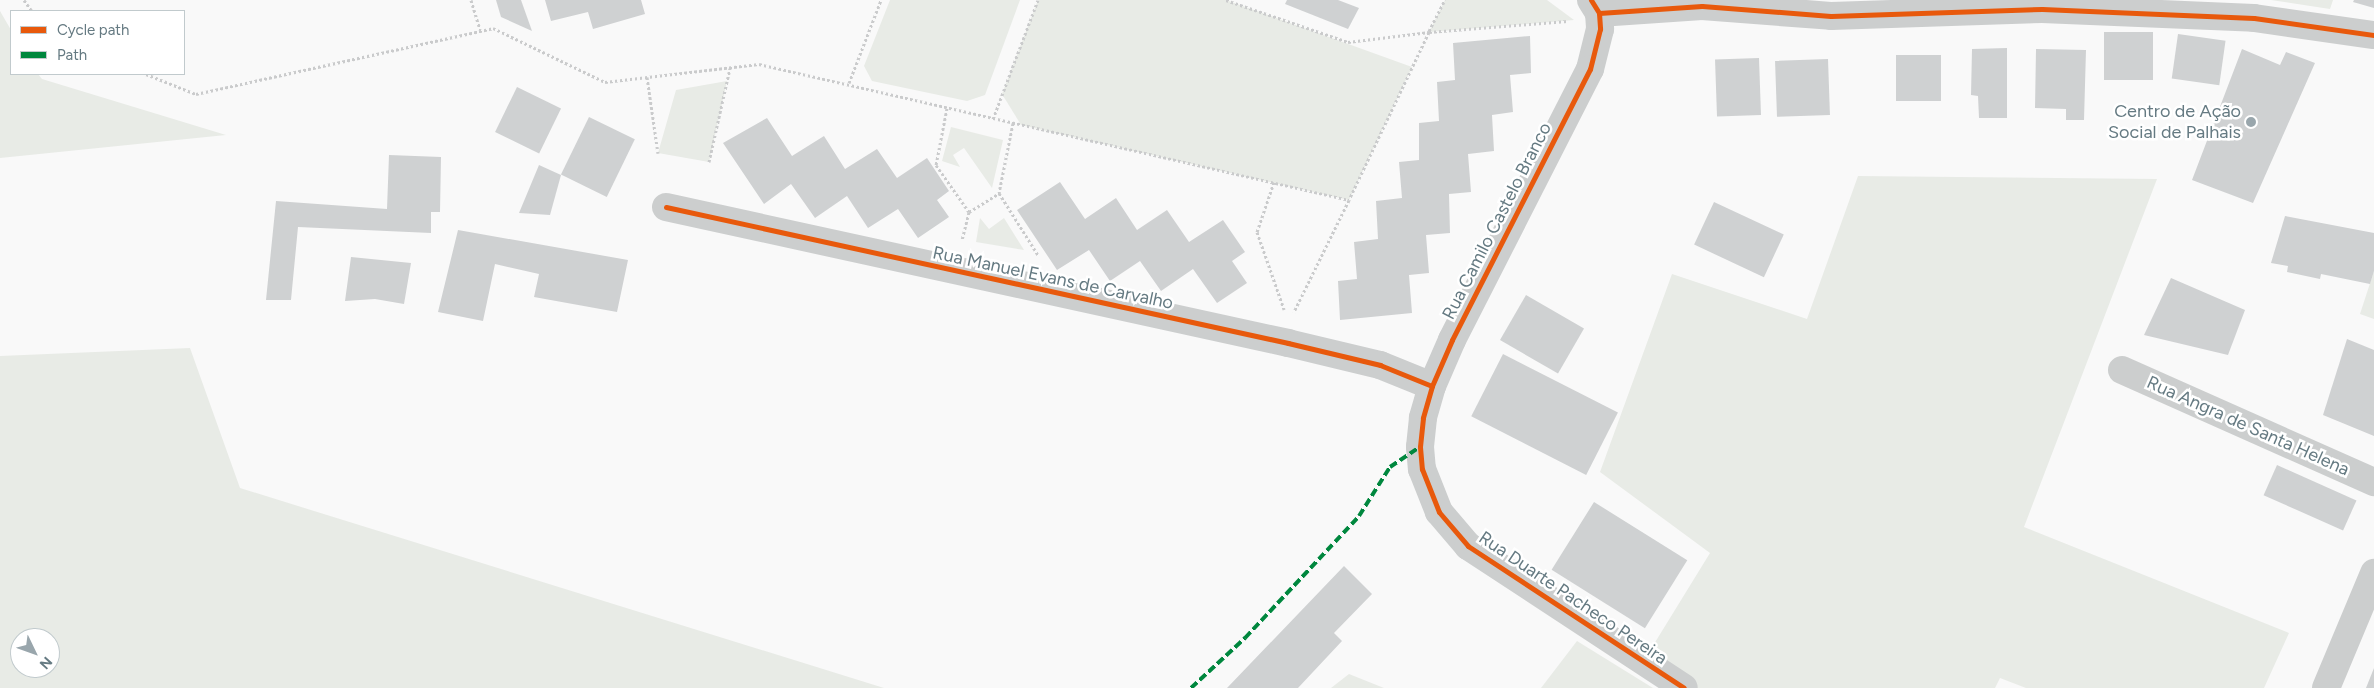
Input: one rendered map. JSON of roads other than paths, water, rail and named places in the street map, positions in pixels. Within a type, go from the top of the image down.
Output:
[{"type":"street","points":[[1588,11],[1703,3],[1831,16],[2042,10],[2256,9],[2374,35]]},
{"type":"street","name":"Rua Camilo Castelo Branco","points":[[1432,386],[1452,340],[1590,69],[1598,47],[1588,11]]},
{"type":"street","name":"Rua Manuel Evans de Carvalho","points":[[666,207],[1288,343],[1380,365],[1432,386]]},
{"type":"street","name":"Rua Angra de Santa Helena","points":[[2122,370],[2374,482]]},
{"type":"street","name":"Rua Duarte Pacheco Pereira","points":[[1432,386],[1423,418],[1422,468],[1439,512],[1456,534],[1497,567],[1684,688]]},
{"type":"street","points":[[2326,688],[2374,573]]},
{"type":"place","name":"Centro de Ação Social de Palhais","points":[[2251,122]]}]
